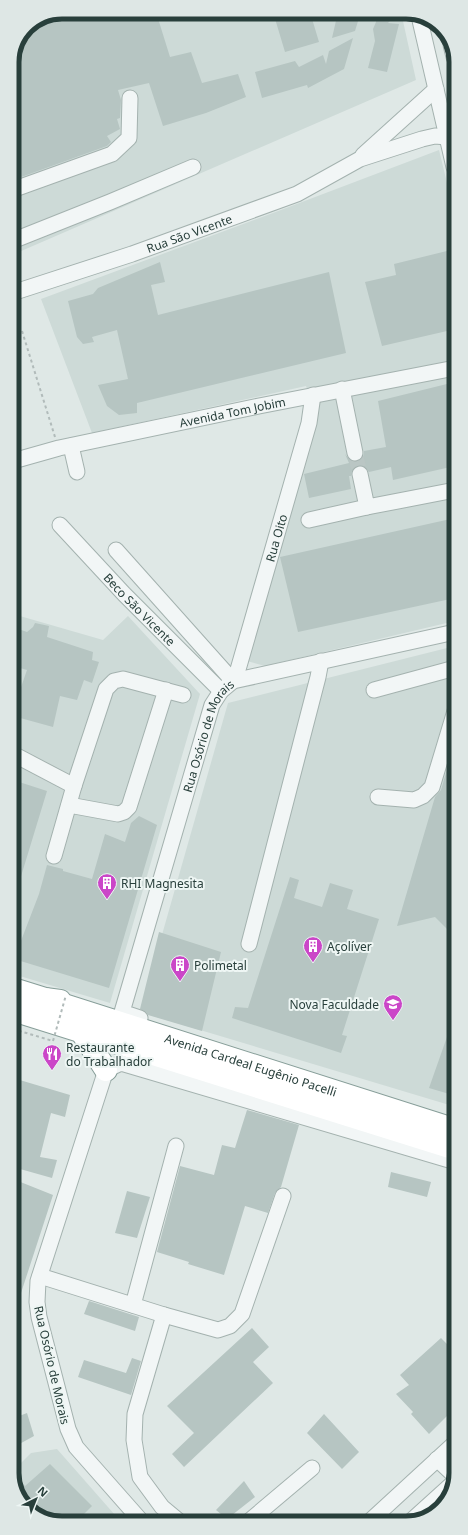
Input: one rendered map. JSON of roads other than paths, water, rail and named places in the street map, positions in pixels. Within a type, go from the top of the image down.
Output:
[{"type":"highway","points":[[19,991],[45,999],[84,1004],[122,1012]]},
{"type":"highway","name":"Avenida Cardeal Eugênio Pacelli","points":[[45,999],[449,1128]]},
{"type":"highway","name":"Avenida Cardeal Eugênio Pacelli","points":[[19,1012],[449,1147]]},
{"type":"highway","points":[[81,1031],[106,1070]]},
{"type":"street","points":[[420,22],[449,146]]},
{"type":"street","name":"Rua São Vicente","points":[[360,159],[436,89]]},
{"type":"street","points":[[19,187],[112,154],[129,138],[130,98]]},
{"type":"street","name":"Rua São Vicente","points":[[19,291],[132,254],[297,194],[360,159],[422,139],[435,136],[447,137]]},
{"type":"street","points":[[19,238],[193,167]]},
{"type":"street","name":"Avenida Tom Jobim","points":[[19,459],[65,447],[313,395],[449,369]]},
{"type":"street","points":[[342,390],[356,452]]},
{"type":"street","name":"Rua Oito","points":[[234,680],[309,424],[313,395]]},
{"type":"street","points":[[65,447],[77,472]]},
{"type":"street","points":[[360,474],[367,507]]},
{"type":"street","points":[[309,520],[449,491]]},
{"type":"street","name":"Beco São Vicente","points":[[60,525],[128,599],[221,691]]},
{"type":"street","points":[[116,550],[234,680]]},
{"type":"street","name":"Rua Osório de Morais","points":[[122,1012],[212,705],[221,691],[234,680],[449,633]]},
{"type":"street","points":[[249,944],[321,661]]},
{"type":"street","points":[[374,690],[449,670]]},
{"type":"street","points":[[54,856],[74,786],[106,689],[114,681],[123,679],[183,695]]},
{"type":"street","points":[[69,805],[118,814],[124,812],[128,807],[166,690]]},
{"type":"street","points":[[378,797],[414,800],[423,796],[432,787],[449,731]]},
{"type":"street","points":[[19,757],[74,786]]},
{"type":"street","name":"Avenida Cardeal Eugênio Pacelli","points":[[122,1012],[449,1116]]},
{"type":"street","points":[[106,1070],[121,1063],[449,1160]]},
{"type":"street","name":"Rua Osório de Morais","points":[[106,1070],[38,1281],[37,1302],[39,1317],[68,1429],[76,1447],[139,1516]]},
{"type":"street","points":[[133,1305],[176,1146]]},
{"type":"street","points":[[40,1276],[164,1315],[218,1330],[230,1326],[242,1314],[283,1196]]},
{"type":"street","points":[[164,1315],[135,1414],[134,1440],[140,1477],[162,1507],[173,1516]]},
{"type":"street","points":[[375,1516],[449,1448]]},
{"type":"street","points":[[437,1459],[449,1470]]},
{"type":"street","points":[[255,1516],[312,1468]]},
{"type":"street","points":[[418,1515],[446,1489]]},
{"type":"tunnel","points":[[355,453],[360,474]]},
{"type":"place","name":"RHI Magnesita","points":[[107,900]]},
{"type":"place","name":"Açolíver","points":[[313,963]]},
{"type":"place","name":"Polimetal","points":[[180,982]]},
{"type":"place","name":"Nova Faculdade","points":[[393,1021]]},
{"type":"place","name":"Restaurante do Trabalhador","points":[[52,1071]]}]
